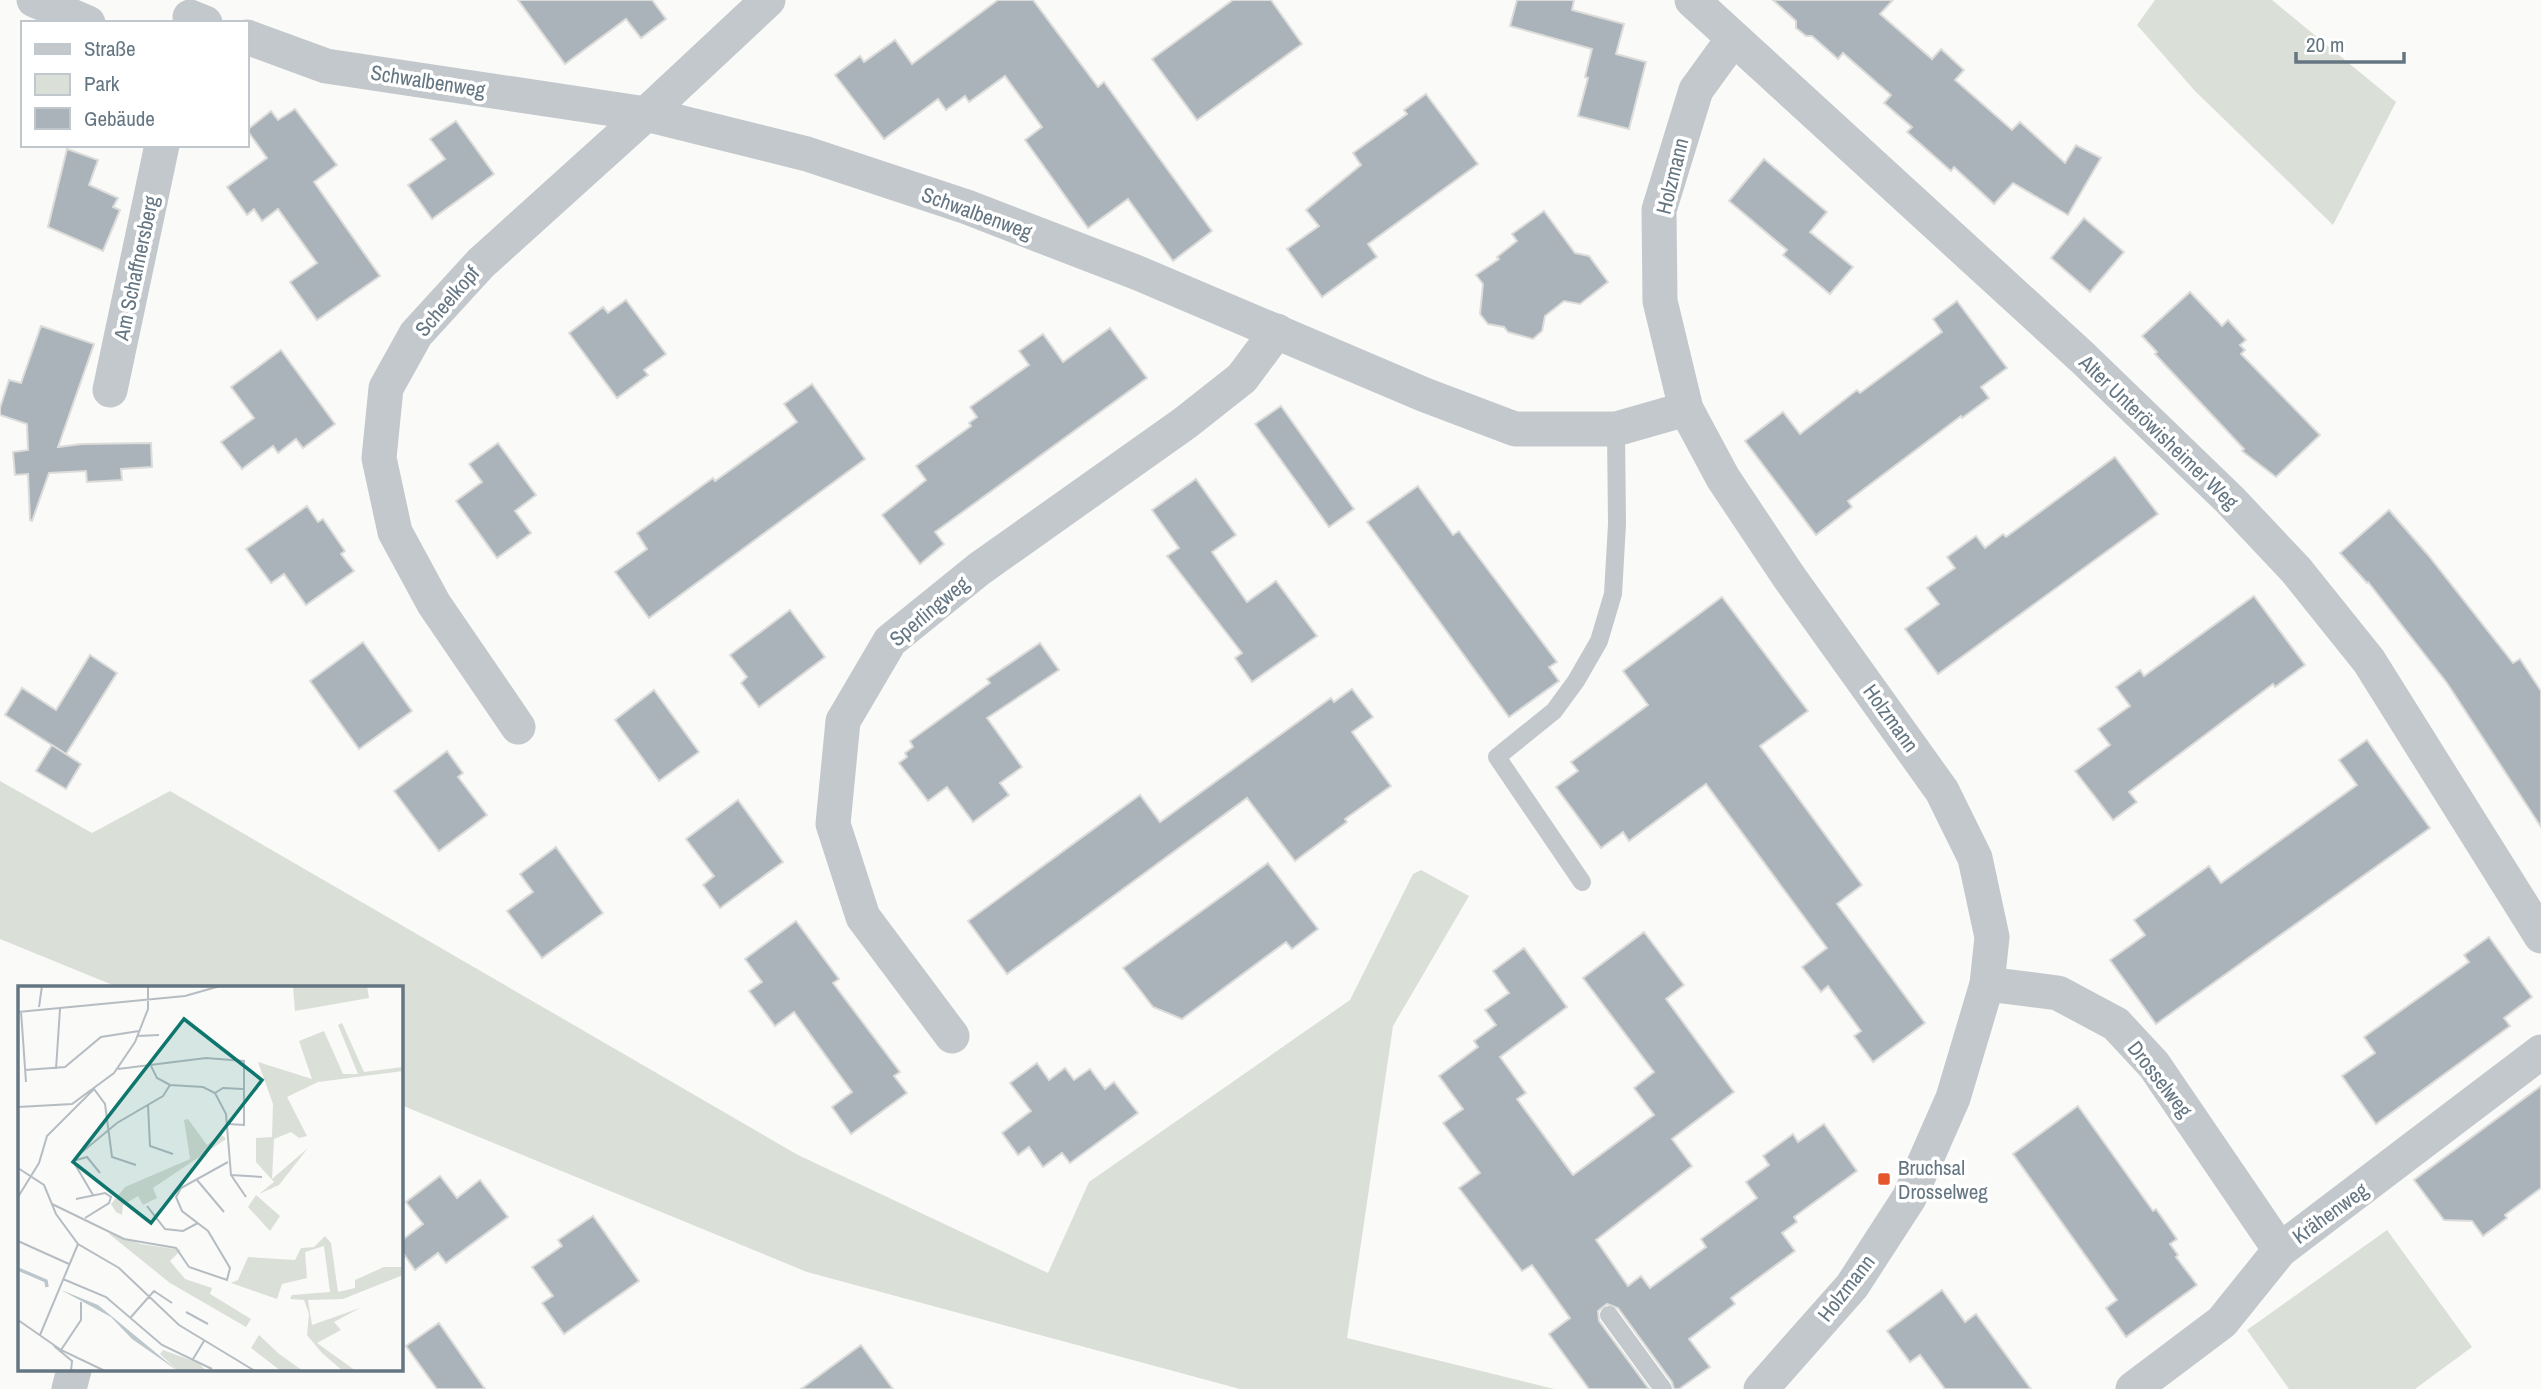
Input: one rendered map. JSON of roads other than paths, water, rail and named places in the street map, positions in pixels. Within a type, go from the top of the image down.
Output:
[{"type":"street","points":[[34,0],[83,21]]},
{"type":"street","name":"Scheelkopf","points":[[518,727],[433,604],[395,532],[379,458],[386,388],[416,334],[481,263],[768,0]]},
{"type":"street","name":"Alter Unteröwisheimer Weg","points":[[1692,0],[2083,358],[2230,500],[2296,570],[2369,661],[2541,936]]},
{"type":"street","name":"Schwalbenweg","points":[[248,37],[326,65],[646,114],[807,154],[967,207],[1277,331],[1425,396],[1515,429],[1616,429],[1686,409]]},
{"type":"street","name":"Holzmann","points":[[1733,39],[1696,90],[1659,210],[1660,301],[1686,409],[1723,478],[1789,577],[1942,791],[1975,858],[1992,937],[1987,984],[1952,1098],[1909,1198],[1852,1286],[1761,1389]]},
{"type":"street","name":"Am Schaffnersberg","points":[[110,390],[162,147]]},
{"type":"street","name":"Sperlingweg","points":[[952,1036],[863,917],[834,824],[844,722],[890,640],[979,569],[1185,423],[1242,378],[1277,331]]},
{"type":"street","name":"Drosselweg","points":[[1987,984],[2058,993],[2116,1024],[2154,1065],[2280,1250]]},
{"type":"street","name":"Krähenweg","points":[[2133,1389],[2222,1322],[2280,1250],[2541,1052]]},
{"type":"street","points":[[69,1389],[73,1372]]},
{"type":"lane","points":[[1582,882],[1497,757],[1554,711],[1577,681],[1599,641],[1613,594],[1617,524],[1616,429]]},
{"type":"lane","points":[[1609,1315],[1663,1389]]},
{"type":"place","name":"Bruchsal Drosselweg","points":[[1884,1179]]}]
